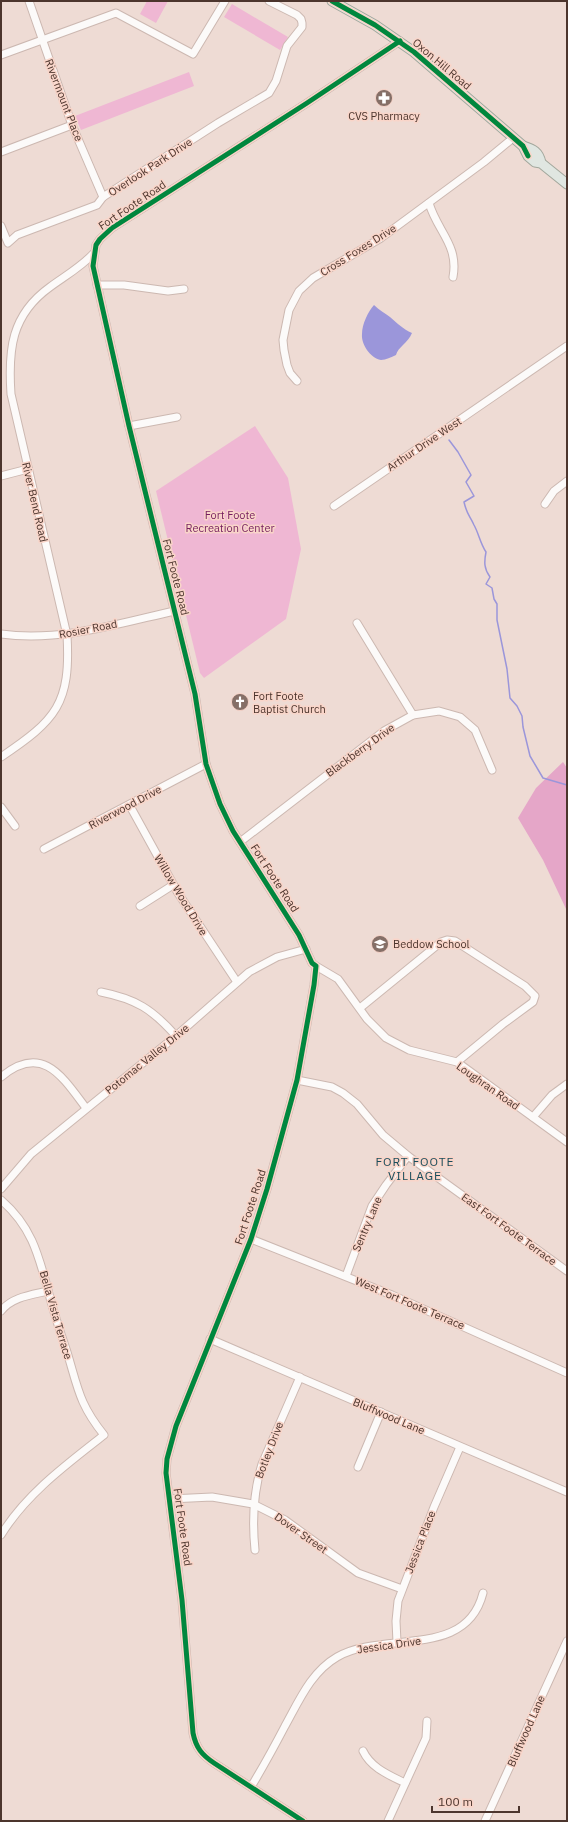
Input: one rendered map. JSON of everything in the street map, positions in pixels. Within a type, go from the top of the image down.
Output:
[{"type":"main road","name":"Oxon Hill Road","points":[[332,1],[400,41],[437,70],[523,146],[528,156],[535,162],[542,162],[567,184]]},
{"type":"street","name":"Rivermount Place","points":[[29,1],[41,40],[72,125],[103,197]]},
{"type":"street","points":[[1,55],[116,13],[193,54],[225,1]]},
{"type":"street","name":"Overlook Park Drive","points":[[1,226],[8,243],[17,235],[97,205],[103,197],[218,123],[263,97],[273,88],[287,46],[302,27],[301,19],[297,15],[269,1]]},
{"type":"street","name":"Fort Foote Road","points":[[303,1821],[206,1758],[196,1746],[194,1740],[182,1600],[166,1473],[170,1446],[176,1426],[251,1239],[267,1189],[297,1080],[316,966],[312,963],[306,949],[288,918],[240,842],[220,804],[206,764],[195,694],[129,426],[93,266],[94,253],[100,239],[112,228],[307,103],[400,41]]},
{"type":"street","points":[[1,152],[72,125]]},
{"type":"street","name":"Cross Foxes Drive","points":[[297,381],[288,369],[284,345],[286,322],[295,295],[313,278],[373,243],[429,203],[513,138]]},
{"type":"street","points":[[429,203],[432,215],[448,239],[451,247],[455,263],[453,277]]},
{"type":"street","name":"River Bend Road","points":[[1,757],[36,733],[50,717],[57,708],[68,674],[67,635],[11,394],[10,360],[16,330],[21,317],[35,299],[81,265],[94,253]]},
{"type":"street","points":[[97,285],[124,285],[168,290],[184,289]]},
{"type":"street","name":"Arthur Drive West","points":[[334,506],[567,346]]},
{"type":"street","points":[[129,426],[177,417]]},
{"type":"street","points":[[1,476],[28,469]]},
{"type":"street","points":[[545,504],[554,491],[567,481]]},
{"type":"street","name":"Rosier Road","points":[[1,634],[40,637],[67,635],[174,611]]},
{"type":"street","points":[[357,623],[413,715]]},
{"type":"street","name":"Blackberry Drive","points":[[240,842],[384,731],[413,715],[439,711],[460,717],[476,730],[492,770]]},
{"type":"street","name":"Riverwood Drive","points":[[44,849],[130,806],[206,764]]},
{"type":"street","name":"Willow Wood Drive","points":[[130,806],[173,885],[237,982]]},
{"type":"street","points":[[1,807],[15,826]]},
{"type":"street","points":[[140,906],[173,885]]},
{"type":"street","points":[[360,1008],[442,942],[451,940],[459,943],[534,993],[535,999],[457,1062]]},
{"type":"street","name":"Potomac Valley Drive","points":[[1,1188],[31,1154],[176,1036],[237,982],[268,961],[306,949]]},
{"type":"street","name":"Loughran Road","points":[[316,966],[338,979],[375,1028],[394,1043],[414,1052],[457,1062],[567,1142]]},
{"type":"street","points":[[101,992],[126,998],[141,1005],[161,1020],[176,1036]]},
{"type":"street","points":[[1,1077],[24,1064],[37,1062],[43,1063],[62,1077],[86,1108]]},
{"type":"street","name":"East Fort Foote Terrace","points":[[297,1080],[332,1087],[343,1092],[357,1104],[383,1135],[408,1156],[567,1271]]},
{"type":"street","points":[[533,1117],[552,1095],[567,1084]]},
{"type":"street","name":"Sentry Lane","points":[[346,1276],[372,1206],[408,1156]]},
{"type":"street","name":"Bella Vista Terrace","points":[[1,1200],[15,1213],[27,1229],[39,1261],[81,1401],[86,1412],[104,1435],[41,1486],[15,1514],[1,1535]]},
{"type":"street","name":"West Fort Foote Terrace","points":[[251,1239],[346,1276],[452,1321],[567,1373]]},
{"type":"street","points":[[1,1312],[10,1303],[48,1291]]},
{"type":"street","name":"Bluffwood Lane","points":[[210,1339],[567,1492]]},
{"type":"street","name":"Botley Drive","points":[[255,1550],[253,1504],[262,1464],[300,1377]]},
{"type":"street","points":[[358,1467],[381,1412]]},
{"type":"street","name":"Jessica Place","points":[[397,1642],[396,1616],[398,1601],[434,1507],[460,1446]]},
{"type":"street","name":"Dover Street","points":[[170,1499],[218,1498],[253,1504],[285,1520],[358,1573],[402,1589]]},
{"type":"street","name":"Jessica Drive","points":[[251,1787],[308,1686],[323,1667],[337,1657],[352,1650],[397,1642],[433,1638],[461,1627],[479,1607],[483,1593]]},
{"type":"street","name":"Bluffwood Lane","points":[[485,1821],[567,1642]]},
{"type":"street","points":[[388,1821],[426,1738],[427,1721]]},
{"type":"street","points":[[364,1751],[368,1760],[376,1768],[405,1783]]},
{"type":"green space","points":[[147,1],[168,1],[156,23],[140,14]]},
{"type":"green space","points":[[232,4],[288,37],[280,50],[224,17]]},
{"type":"green space","points":[[189,72],[194,86],[81,130],[75,116]]},
{"type":"green space","name":"Fort Foote Recreation Center","points":[[255,426],[288,478],[301,549],[286,619],[204,678],[200,673],[156,491]]},
{"type":"shaded area","points":[[374,305],[403,328],[412,333],[396,355],[383,360],[377,359],[370,354],[362,338],[364,322]]},
{"type":"shaded area","points":[[563,762],[567,768],[567,911],[543,860],[518,818],[536,788]]},
{"type":"waterway","points":[[449,440],[458,452],[471,475],[466,482],[474,496],[464,502],[467,512],[476,528],[486,552],[485,565],[490,577],[486,584],[492,588],[494,599],[497,604],[497,620],[507,669],[510,698],[517,706],[522,716],[530,756],[543,778],[567,785]]},
{"type":"cycle path","points":[[332,1],[375,25],[414,52],[523,146],[528,156]]},
{"type":"cycle path","points":[[303,1821],[210,1760],[200,1751],[196,1743],[193,1733],[182,1600],[166,1473],[167,1459],[176,1426],[251,1239],[267,1189],[297,1080],[316,966],[312,963],[299,935],[233,831],[220,804],[206,764],[195,694],[129,426],[93,266],[96,245],[112,228],[307,103],[400,41]]},
{"type":"place","name":"CVS Pharmacy","points":[[384,98]]},
{"type":"place","name":"Fort Foote Baptist Church","points":[[240,702]]},
{"type":"place","name":"Beddow School","points":[[380,944]]},
{"type":"district","name":"FORT FOOTE VILLAGE","points":[[415,1168]]}]
